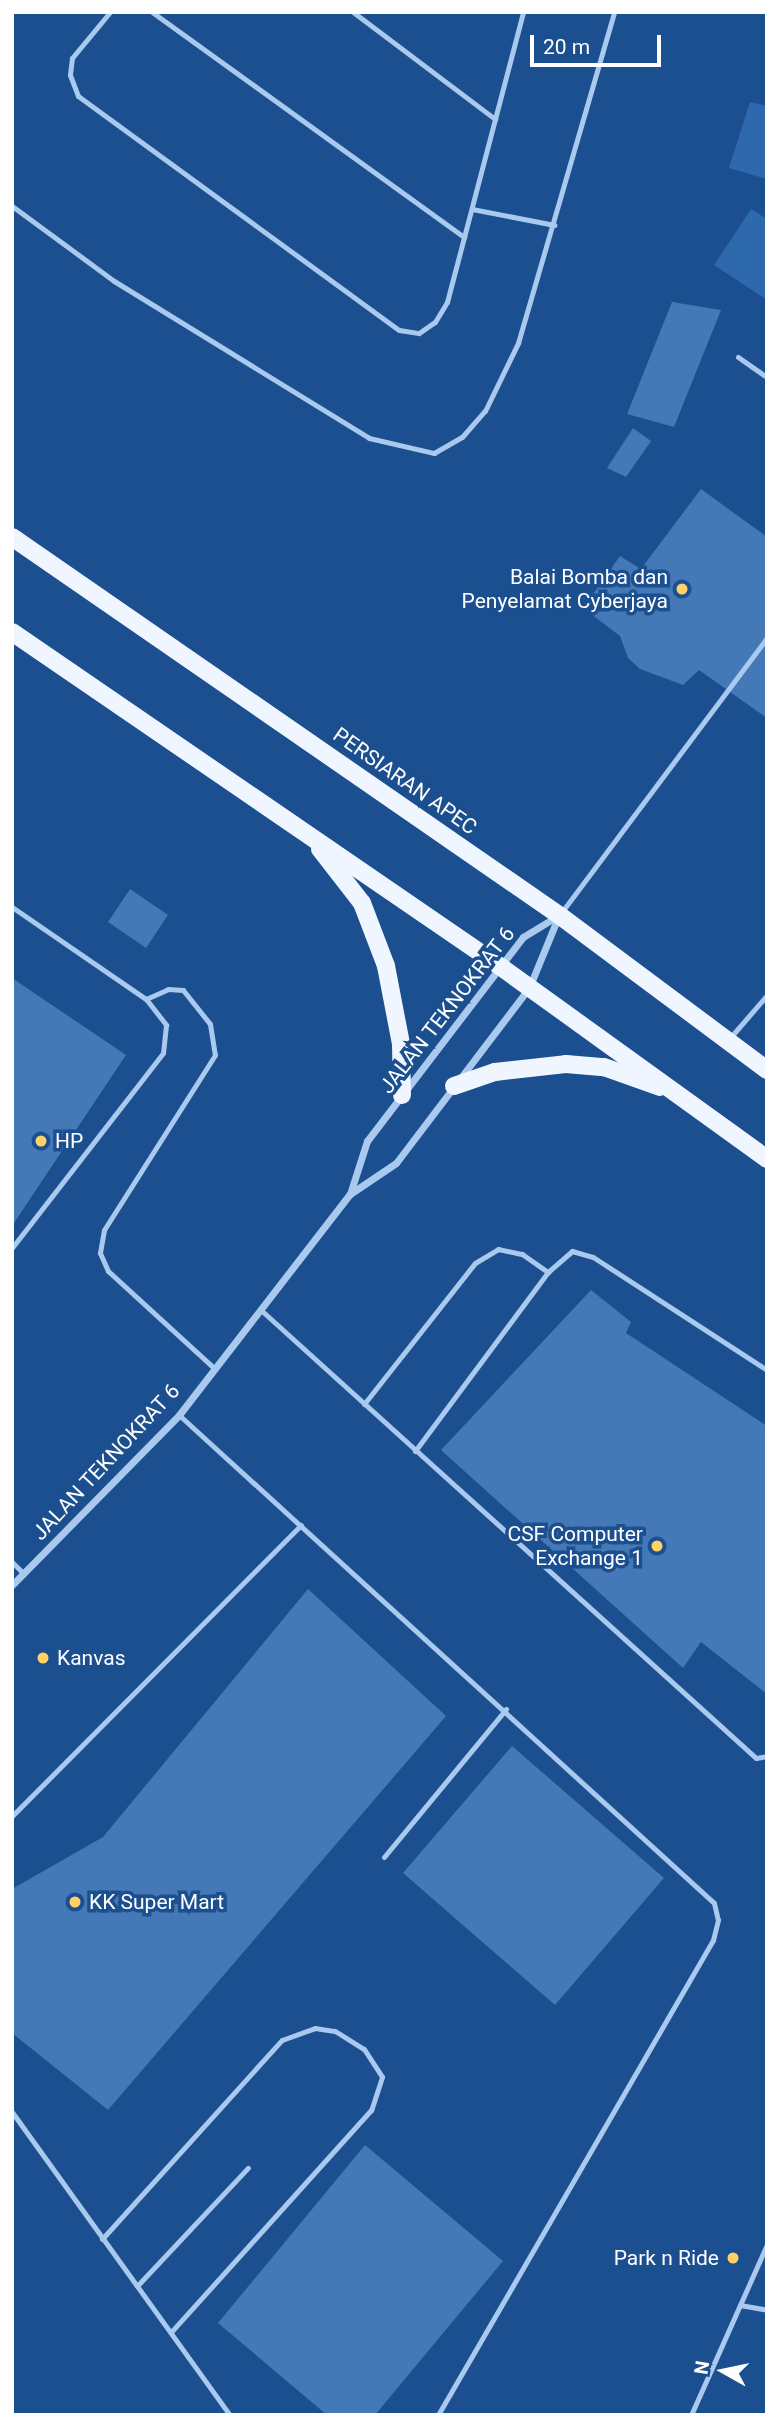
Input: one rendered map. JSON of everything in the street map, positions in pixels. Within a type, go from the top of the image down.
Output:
[{"type":"main road","name":"PERSIARAN APEC","points":[[12,537],[559,915],[767,1070]]},
{"type":"main road","points":[[17,639],[501,967],[767,1159]]},
{"type":"main road","points":[[310,836],[362,903],[386,965],[401,1044],[402,1095]]},
{"type":"main road","points":[[454,1086],[495,1072],[566,1064],[604,1067],[680,1094]]},
{"type":"street","name":"JALAN TEKNOKRAT 6","points":[[350,1194],[367,1141],[523,937],[559,915]]},
{"type":"street","name":"JALAN TEKNOKRAT 6","points":[[12,1586],[179,1415],[350,1194],[396,1163],[529,988],[559,915]]},
{"type":"lane","points":[[110,12],[72,58],[69,75],[78,96],[399,330],[419,333],[435,322],[447,302],[523,12]]},
{"type":"lane","points":[[152,12],[464,237]]},
{"type":"lane","points":[[353,12],[495,119]]},
{"type":"lane","points":[[12,206],[114,281],[369,438],[434,453],[462,437],[500,386],[534,300],[614,12]]},
{"type":"lane","points":[[472,209],[554,225]]},
{"type":"lane","points":[[738,358],[767,377]]},
{"type":"lane","points":[[559,915],[767,638]]},
{"type":"lane","points":[[12,907],[146,999],[166,1026],[163,1053],[12,1248]]},
{"type":"lane","points":[[146,999],[168,989],[183,990],[210,1024],[215,1055],[104,1230],[100,1253],[108,1271],[215,1368]]},
{"type":"lane","points":[[727,1041],[767,995]]},
{"type":"lane","points":[[364,1404],[475,1263],[498,1249],[522,1254],[548,1272]]},
{"type":"lane","points":[[415,1451],[548,1272],[572,1251],[593,1257],[767,1370]]},
{"type":"lane","points":[[262,1311],[755,1758],[767,1756]]},
{"type":"lane","points":[[179,1415],[703,1888],[718,1920],[713,1940],[438,2415]]},
{"type":"lane","points":[[12,1816],[302,1525]]},
{"type":"lane","points":[[12,1562],[24,1574]]},
{"type":"lane","points":[[384,1857],[506,1709]]},
{"type":"lane","points":[[102,2239],[282,2040],[314,2028],[335,2031],[364,2049],[382,2077],[371,2110],[172,2332]]},
{"type":"lane","points":[[12,2112],[230,2415]]},
{"type":"lane","points":[[137,2286],[247,2168]]},
{"type":"lane","points":[[691,2415],[767,2244]]},
{"type":"lane","points":[[740,2305],[767,2310]]},
{"type":"shaded area","points":[[750,102],[767,106],[767,179],[729,168]]},
{"type":"shaded area","points":[[751,209],[767,219],[767,300],[714,265]]},
{"type":"building","points":[[672,302],[721,310],[674,427],[627,414]]},
{"type":"building","points":[[633,428],[651,441],[626,477],[607,468]]},
{"type":"building","name":"Balai Bomba dan Penyelamat Cyberjaya","points":[[701,489],[767,537],[767,718],[699,670],[683,685],[640,669],[628,658],[620,636],[583,608],[620,556],[641,569]]},
{"type":"building","points":[[130,889],[168,915],[146,948],[108,922]]},
{"type":"building","name":"HP","points":[[12,978],[126,1055],[12,1226]]},
{"type":"building","name":"CSF Computer Exchange 1","points":[[591,1290],[631,1322],[626,1333],[767,1426],[767,1694],[701,1642],[683,1668],[441,1450]]},
{"type":"building","points":[[308,1589],[446,1716],[108,2110],[12,2033],[12,1889],[103,1837]]},
{"type":"building","points":[[512,1746],[664,1878],[555,2005],[403,1873]]},
{"type":"building","points":[[365,2145],[503,2261],[375,2415],[327,2415],[218,2323]]},
{"type":"place","name":"Balai Bomba dan Penyelamat Cyberjaya","points":[[682,589]]},
{"type":"place","name":"HP","points":[[41,1141]]},
{"type":"place","name":"CSF Computer Exchange 1","points":[[657,1546]]},
{"type":"place","name":"Kanvas","points":[[43,1658]]},
{"type":"place","name":"KK Super Mart","points":[[75,1902]]},
{"type":"place","name":"Park n Ride","points":[[733,2258]]}]
